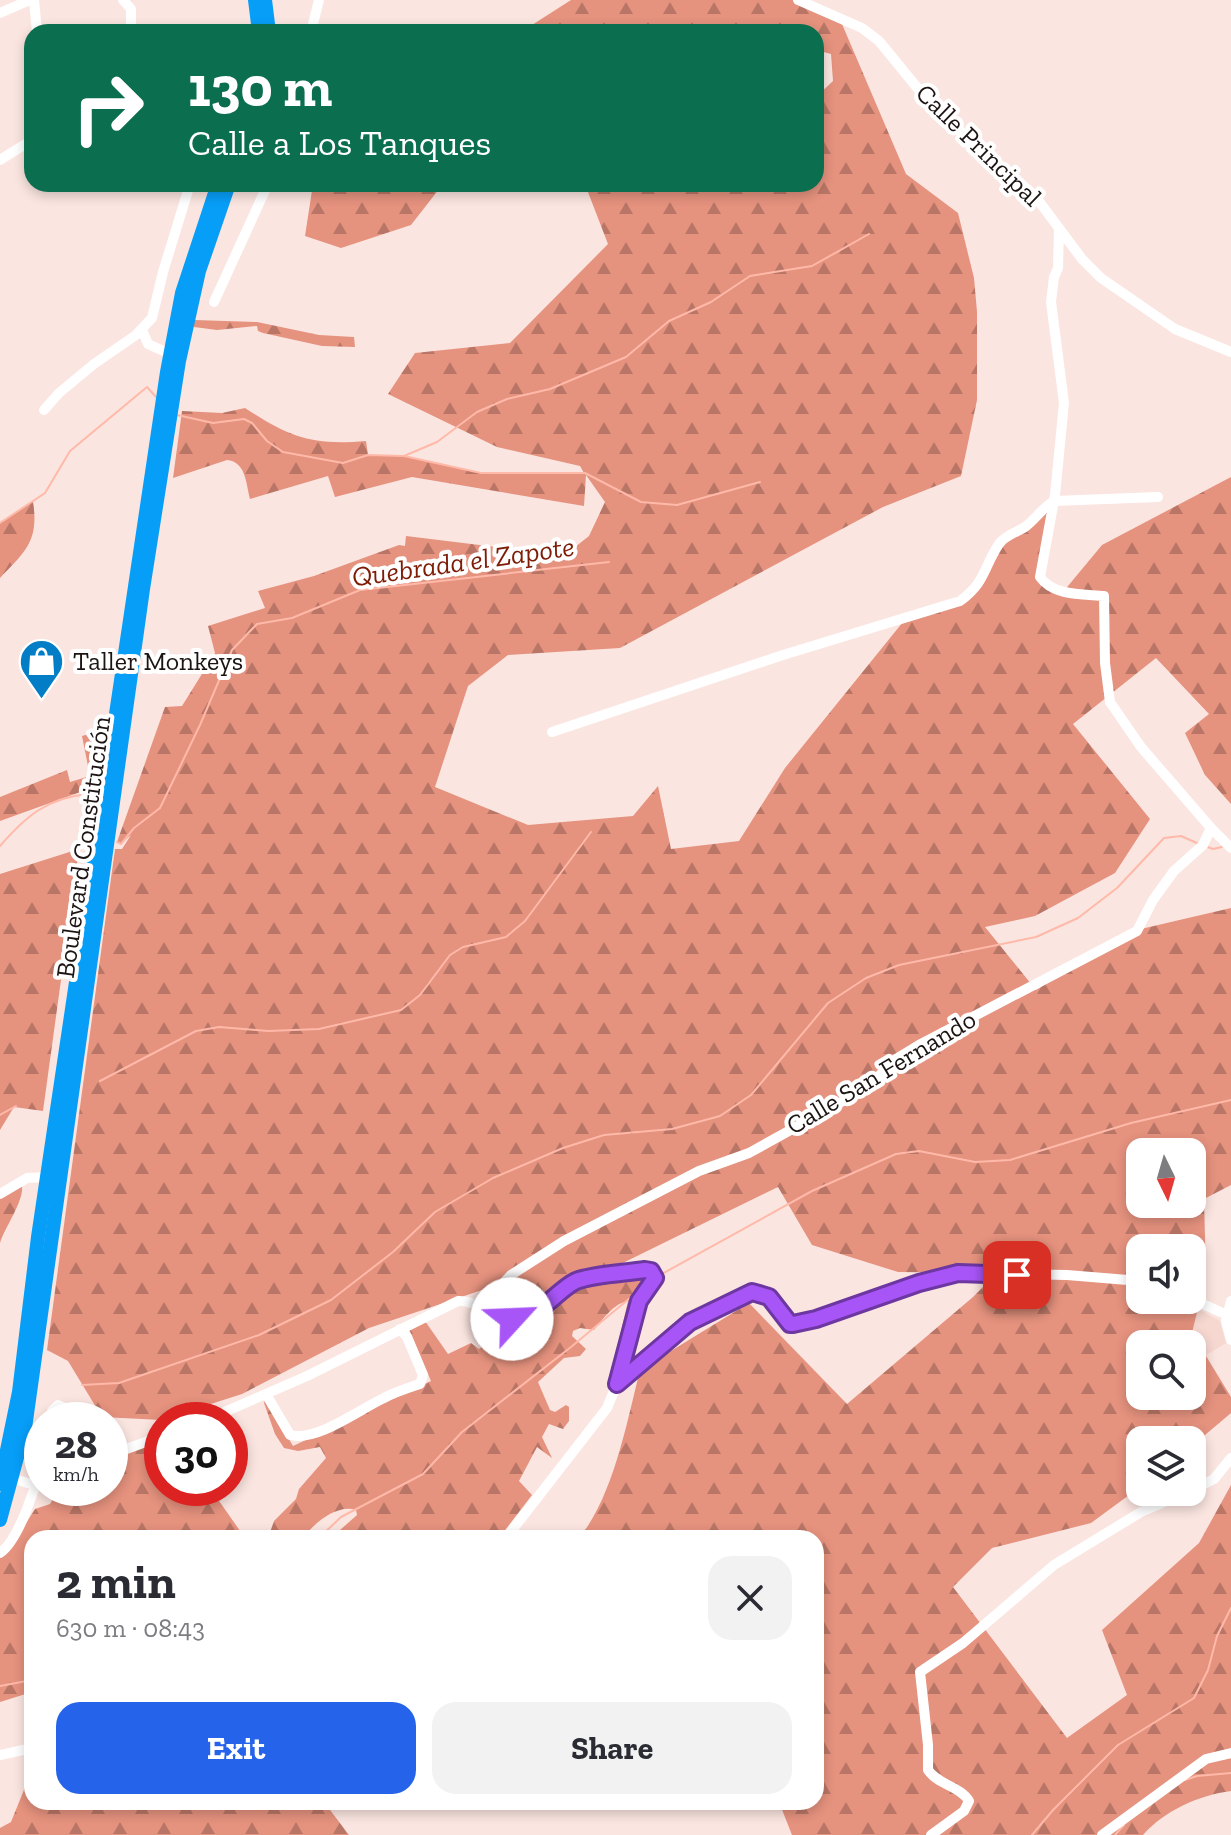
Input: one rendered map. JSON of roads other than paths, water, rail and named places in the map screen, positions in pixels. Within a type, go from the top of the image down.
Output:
[{"type":"highway","points":[[255,0],[258,24]]},
{"type":"highway","points":[[265,0],[268,24]]},
{"type":"highway","name":"Boulevard Constitución","points":[[0,1484],[19,1392],[47,1177],[144,511],[170,354],[182,293],[215,192]]},
{"type":"highway","name":"Boulevard Constitución","points":[[0,1520],[14,1475],[30,1401],[139,619],[179,361],[199,271],[226,192]]},
{"type":"street","points":[[0,13],[32,0],[36,24]]},
{"type":"street","points":[[123,0],[131,9],[131,24]]},
{"type":"street","points":[[313,24],[319,0]]},
{"type":"street","name":"Calle Principal","points":[[798,0],[862,28],[879,41],[933,107],[1035,196],[1082,259],[1118,292],[1175,329],[1231,352]]},
{"type":"street","points":[[0,160],[24,145]]},
{"type":"street","points":[[44,410],[59,393],[142,330],[152,318],[188,192]]},
{"type":"street","points":[[214,302],[264,192]]},
{"type":"street","points":[[1059,229],[1058,268],[1051,302],[1064,403],[1054,501],[1040,577],[1047,586],[1063,592],[1104,596],[1105,663],[1110,702],[1141,747],[1231,848]]},
{"type":"street","points":[[142,330],[148,344],[170,354]]},
{"type":"street","points":[[552,732],[783,655],[960,601],[981,582],[1000,540],[1022,529],[1054,501],[1158,497]]},
{"type":"street","name":"Calle San Fernando","points":[[480,1308],[511,1275],[564,1241],[699,1171],[749,1153],[863,1089],[896,1059],[919,1045],[1137,931],[1153,900],[1174,871],[1206,842],[1211,828]]},
{"type":"street","points":[[0,1194],[27,1178],[47,1177]]},
{"type":"street","points":[[248,1402],[458,1301],[504,1319],[520,1319],[537,1311],[574,1282],[651,1271],[655,1278],[639,1301],[617,1384],[607,1408],[512,1530]]},
{"type":"street","points":[[617,1384],[690,1322],[752,1292],[769,1297],[793,1324],[958,1273],[1067,1275],[1126,1280]]},
{"type":"street","points":[[1231,1301],[1227,1315],[1231,1340]]},
{"type":"street","points":[[1206,1305],[1227,1315]]},
{"type":"street","points":[[266,1394],[290,1435],[299,1437],[340,1422],[386,1397],[420,1384],[423,1375],[407,1337],[400,1329]]},
{"type":"street","points":[[1206,1483],[1214,1479],[1231,1458]]},
{"type":"street","points":[[0,1553],[5,1550],[27,1506]]},
{"type":"street","points":[[931,1835],[964,1811],[969,1801],[967,1796],[935,1779],[928,1770],[920,1672],[963,1643],[1054,1565],[1155,1506]]},
{"type":"street","points":[[0,1755],[24,1750]]},
{"type":"street","points":[[1102,1835],[1206,1759],[1231,1753]]},
{"type":"waterway","points":[[404,456],[437,442],[477,412],[507,399],[550,389],[626,357],[669,321],[711,302],[750,276],[812,266],[869,234]]},
{"type":"waterway","points":[[0,523],[45,493],[70,451],[147,387],[156,397]]},
{"type":"waterway","points":[[177,415],[213,423],[244,419],[283,452],[343,463],[368,455],[404,456],[481,473],[585,473],[641,502],[677,505],[760,482]]},
{"type":"waterway","name":"Quebrada el Zapote","points":[[117,842],[121,844],[134,828],[160,808],[232,650],[257,624],[292,618],[360,590],[609,562]]},
{"type":"waterway","name":"Quebrada el Zapote","points":[[0,846],[38,810],[61,800],[88,794]]},
{"type":"waterway","points":[[100,1081],[196,1031],[219,1027],[268,1031],[319,1029],[401,1010],[420,995],[450,955],[463,947],[506,937],[525,921],[591,832]]},
{"type":"waterway","points":[[82,1385],[119,1383],[259,1335],[331,1300],[393,1252],[435,1212],[493,1178],[563,1148],[604,1135],[672,1129],[720,1116],[751,1095],[828,1003],[866,978],[899,965],[1036,937],[1078,918],[1117,888],[1164,838],[1181,836],[1199,844]]},
{"type":"waterway","points":[[1205,846],[1213,849],[1222,847]]},
{"type":"waterway","points":[[660,1275],[812,1191],[896,1154],[919,1151],[975,1162],[1010,1160],[1131,1123],[1231,1100]]},
{"type":"waterway","points":[[0,1115],[16,1106]]},
{"type":"waterway","points":[[327,1530],[341,1517],[423,1474],[462,1432],[642,1288]]},
{"type":"waterway","points":[[1032,1835],[1118,1745],[1194,1698],[1231,1608]]},
{"type":"waterway","points":[[0,1686],[24,1682]]},
{"type":"waterway","points":[[1185,1780],[1231,1773]]},
{"type":"waterway","points":[[1115,1835],[1124,1825]]},
{"type":"place","name":"Taller Monkeys","points":[[42,700]]}]
